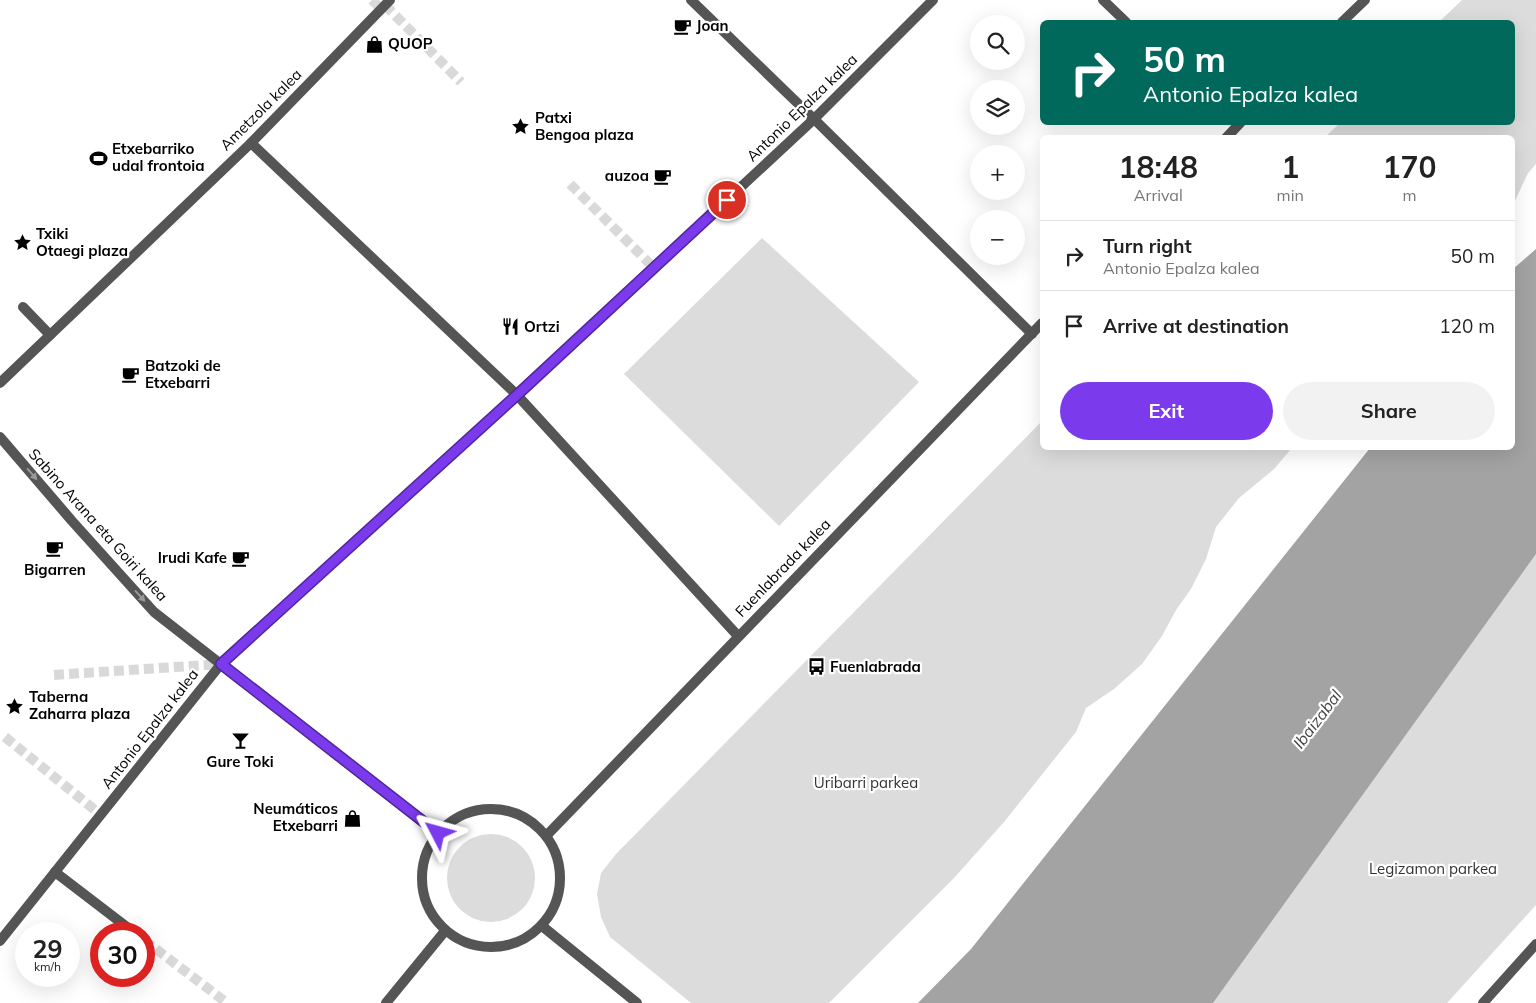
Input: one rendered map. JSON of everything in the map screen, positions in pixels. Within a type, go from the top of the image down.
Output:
[{"type":"street","name":"Ametzola kalea","points":[[0,383],[251,143],[390,0]]},
{"type":"street","points":[[691,0],[1032,334]]},
{"type":"street","name":"Antonio Epalza kalea","points":[[0,941],[221,664],[517,395],[814,119],[933,0]]},
{"type":"street","points":[[1103,0],[1124,20]]},
{"type":"street","points":[[1344,20],[1365,0]]},
{"type":"street","points":[[251,143],[517,395],[738,636]]},
{"type":"street","points":[[23,307],[50,335]]},
{"type":"street","name":"Fuenlabrada kalea","points":[[547,835],[1040,325]]},
{"type":"street","name":"Sabino Arana eta Goiri kalea","points":[[0,437],[154,612],[438,833]]},
{"type":"street","points":[[480,809],[505,809],[528,818],[547,835],[558,857],[562,882],[556,906],[542,926],[525,939],[505,947],[484,948],[463,942],[445,930],[431,914],[423,894],[421,872],[427,851],[438,833],[457,817],[480,809]]},
{"type":"street","points":[[55,872],[120,922]]},
{"type":"street","points":[[542,926],[638,1003]]},
{"type":"street","points":[[386,1003],[445,930]]},
{"type":"street","points":[[1483,1003],[1536,944]]},
{"type":"green space","points":[[1462,0],[1536,0],[1536,164],[1528,173],[1515,201],[1515,135],[1327,135],[1338,125],[1515,125],[1515,20],[1441,20]]},
{"type":"green space","points":[[762,238],[919,382],[779,526],[624,374]]},
{"type":"green space","name":"Uribarri parkea","points":[[1040,423],[1040,450],[1290,450],[1274,469],[1239,498],[1216,527],[1206,559],[1191,589],[1142,664],[1114,689],[1086,708],[1076,732],[1004,822],[954,878],[829,1003],[691,1003],[610,937],[601,917],[597,894],[601,873],[616,854]]},
{"type":"green space","name":"Legizamon parkea","points":[[1536,554],[1536,905],[1447,1003],[1213,1003]]},
{"type":"green space","points":[[491,834],[508,838],[522,847],[531,861],[535,878],[531,895],[522,909],[508,918],[491,922],[474,918],[460,909],[451,895],[447,878],[451,861],[460,847],[474,838]]},
{"type":"water","name":"Ibaizabal","points":[[1536,249],[1536,554],[1213,1003],[918,1003],[971,949],[1368,450],[1515,450],[1515,267]]},
{"type":"tunnel","points":[[372,0],[381,9]]},
{"type":"tunnel","points":[[385,5],[461,82]]},
{"type":"tunnel","points":[[570,184],[654,268]]},
{"type":"tunnel","points":[[54,675],[221,664]]},
{"type":"tunnel","points":[[5,737],[101,815]]},
{"type":"tunnel","points":[[155,948],[227,1003]]},
{"type":"place","name":"Joan","points":[[682,26]]},
{"type":"place","name":"QUOP","points":[[374,44]]},
{"type":"place","name":"Patxi Bengoa plaza","points":[[521,127]]},
{"type":"place","name":"Etxebarriko udal frontoia","points":[[98,158]]},
{"type":"place","name":"auzoa","points":[[663,176]]},
{"type":"place","name":"Txiki Otaegi plaza","points":[[22,243]]},
{"type":"place","name":"Ortzi","points":[[510,327]]},
{"type":"place","name":"Batzoki de Etxebarri","points":[[131,375]]},
{"type":"place","name":"Bigarren","points":[[55,549]]},
{"type":"place","name":"Irudi Kafe","points":[[241,558]]},
{"type":"place","name":"Fuenlabrada","points":[[816,667]]},
{"type":"place","name":"Taberna Zaharra plaza","points":[[15,706]]},
{"type":"place","name":"Gure Toki","points":[[240,741]]},
{"type":"place","name":"Neumáticos Etxebarri","points":[[352,818]]},
{"type":"route","points":[[438,833],[221,664],[517,395],[727,200]]}]
